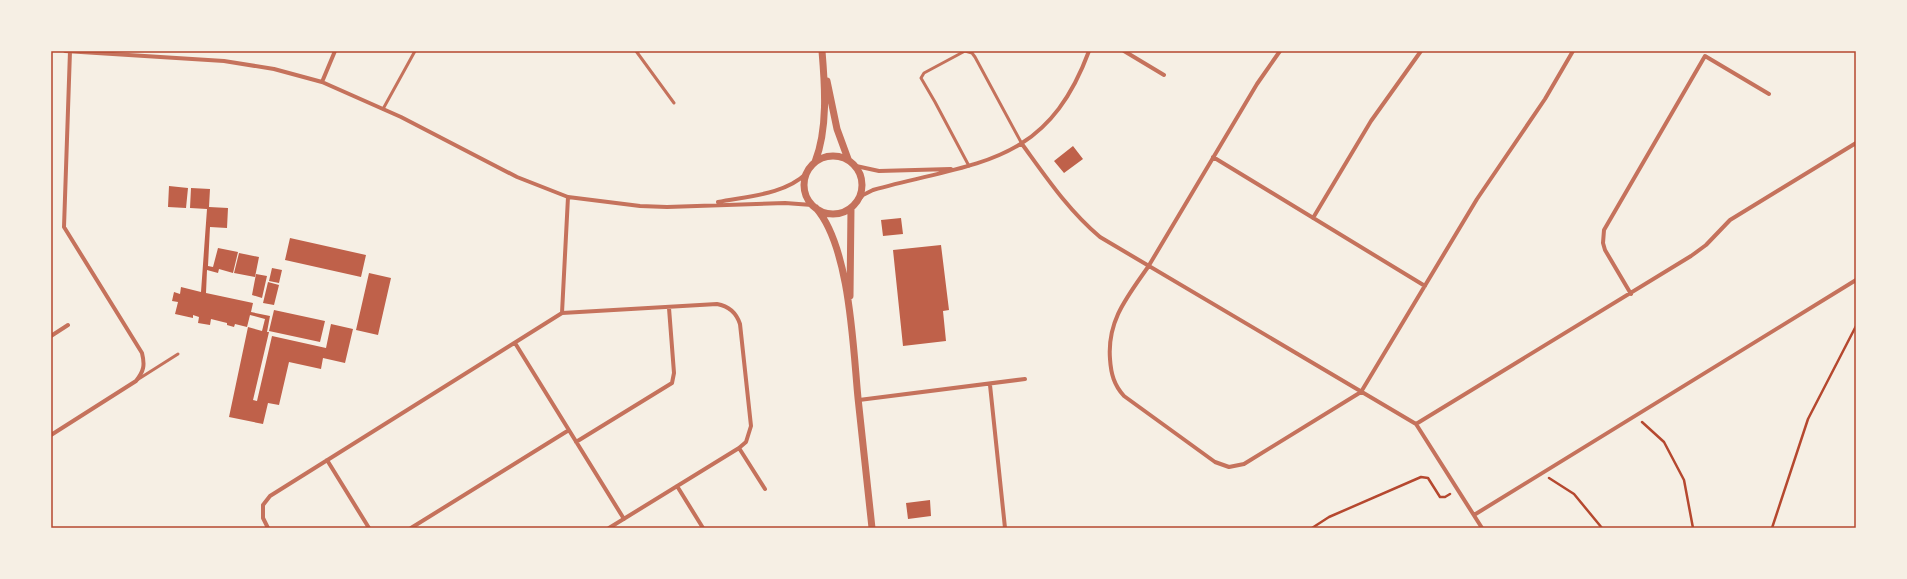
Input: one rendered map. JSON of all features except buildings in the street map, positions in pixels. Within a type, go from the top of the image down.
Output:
[{"type":"street","points":[[65,51],[237,63],[274,69],[322,82],[384,109],[517,177],[568,196],[604,203],[667,207],[710,204],[795,203],[814,207],[822,212],[837,214],[851,208],[863,195],[873,190],[957,170],[997,157],[1022,144],[1041,129],[1062,106],[1075,84],[1088,51]]},
{"type":"street","points":[[51,434],[136,381],[144,367],[142,353],[64,226],[70,51]]},
{"type":"street","points":[[322,82],[335,51]]},
{"type":"street","points":[[710,204],[781,189],[796,182],[807,173],[815,162],[824,130],[822,51]]},
{"type":"street","points":[[1124,51],[1164,75]]},
{"type":"street","points":[[1280,51],[1257,84],[1148,267],[1132,289],[1110,332],[1109,344],[1114,382],[1124,396],[1215,462],[1229,467],[1244,464],[1361,392],[1477,199],[1545,98],[1573,51]]},
{"type":"street","points":[[1313,218],[1371,121],[1421,51]]},
{"type":"street","points":[[1631,294],[1605,250],[1603,236],[1604,230],[1708,51]]},
{"type":"street","points":[[1705,56],[1769,94]]},
{"type":"street","points":[[823,63],[835,122],[848,159]]},
{"type":"street","points":[[1416,424],[1631,294],[1699,251],[1730,220],[1856,143]]},
{"type":"street","points":[[1022,144],[1063,201],[1081,221],[1100,237],[1148,267],[1416,424],[1482,528]]},
{"type":"street","points":[[815,162],[834,156],[848,159],[856,166],[862,183],[862,192],[858,201]]},
{"type":"street","points":[[1213,158],[1425,286]]},
{"type":"street","points":[[856,166],[879,171],[957,170]]},
{"type":"street","points":[[807,173],[804,190],[814,207],[825,218],[832,232],[842,270],[850,312],[872,528]]},
{"type":"street","points":[[562,313],[568,196]]},
{"type":"street","points":[[850,312],[851,208]]},
{"type":"street","points":[[1474,515],[1856,280]]},
{"type":"street","points":[[268,528],[263,511],[265,501],[270,496],[562,313],[723,305],[734,312],[738,317],[740,324],[751,426],[746,442],[739,448],[609,528]]},
{"type":"street","points":[[576,442],[672,382],[674,373],[669,308]]},
{"type":"street","points":[[51,336],[68,325]]},
{"type":"street","points":[[514,343],[624,519]]},
{"type":"street","points":[[858,400],[990,385],[1025,379]]},
{"type":"street","points":[[990,385],[1005,528]]},
{"type":"street","points":[[411,528],[569,430]]},
{"type":"street","points":[[739,448],[765,490]]},
{"type":"street","points":[[327,460],[369,528]]},
{"type":"street","points":[[677,486],[703,528]]},
{"type":"street","points":[[616,524],[619,528]]},
{"type":"lane","points":[[384,109],[415,51]]},
{"type":"lane","points":[[636,51],[674,103]]},
{"type":"lane","points":[[969,166],[921,78],[924,73],[965,51],[972,53],[975,57],[1022,144]]},
{"type":"lane","points":[[136,381],[178,354]]},
{"type":"path","points":[[1772,528],[1808,419],[1856,326]]},
{"type":"path","points":[[1635,416],[1664,442],[1684,480],[1693,528]]},
{"type":"path","points":[[1542,473],[1574,494],[1602,528]]},
{"type":"path","points":[[1312,528],[1330,517],[1421,477],[1428,478],[1438,496],[1441,498],[1458,490]]}]
